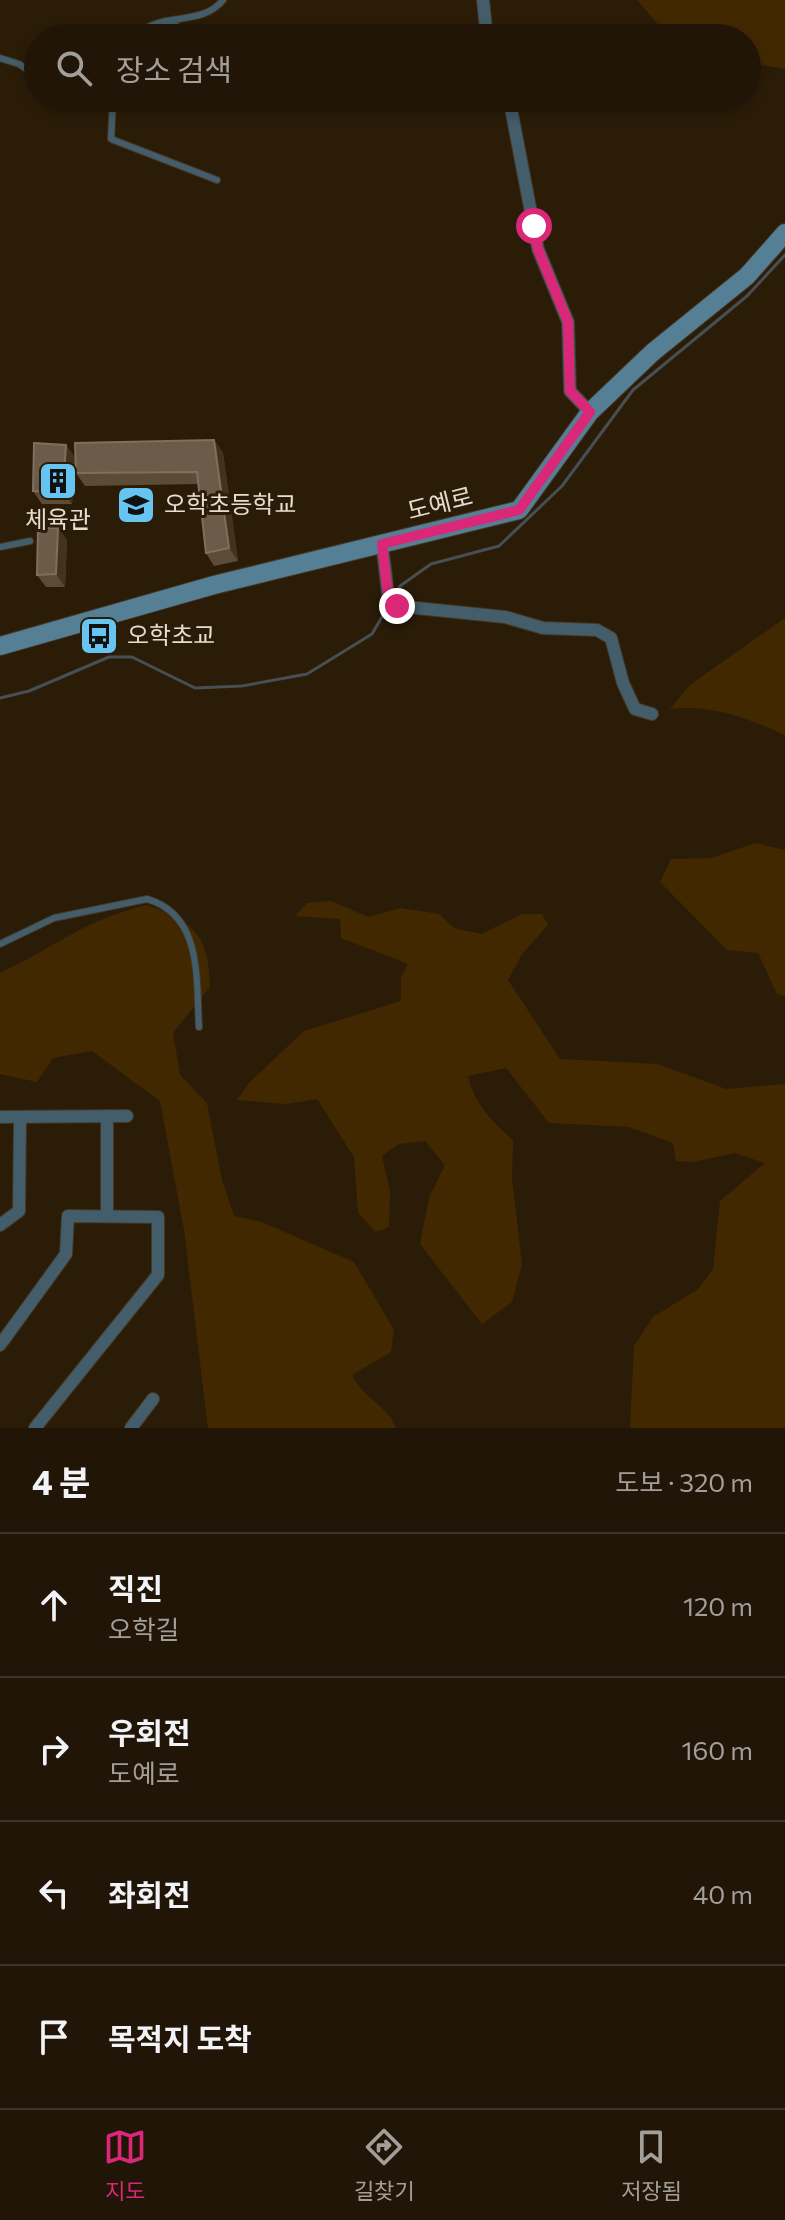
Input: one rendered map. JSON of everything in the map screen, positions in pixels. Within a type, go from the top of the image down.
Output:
[{"type":"street","points":[[483,0],[486,24]]},
{"type":"street","points":[[512,112],[538,249],[568,322],[570,391],[590,412]]},
{"type":"street","name":"도예로","points":[[0,646],[214,585],[519,510],[590,412],[653,352],[747,276],[785,233]]},
{"type":"street","points":[[382,544],[388,594],[397,606],[505,617],[543,628],[597,630],[611,638],[623,683],[635,709],[652,714]]},
{"type":"street","points":[[107,1116],[107,1216]]},
{"type":"street","points":[[0,1117],[127,1116]]},
{"type":"street","points":[[0,1225],[19,1211],[20,1118]]},
{"type":"street","points":[[0,1345],[66,1254],[68,1216],[158,1217],[158,1275],[35,1428]]},
{"type":"street","points":[[131,1428],[153,1399]]},
{"type":"lane","points":[[149,24],[198,16],[211,11],[223,0]]},
{"type":"lane","points":[[163,20],[171,24]]},
{"type":"lane","points":[[0,58],[24,67]]},
{"type":"lane","points":[[112,112],[111,139],[217,180]]},
{"type":"lane","points":[[0,547],[30,541]]},
{"type":"lane","points":[[0,944],[54,918],[147,899],[161,903],[174,910],[194,950],[199,1027]]},
{"type":"shaded area","points":[[637,0],[785,0],[785,69],[761,65],[761,24],[658,24]]},
{"type":"shaded area","points":[[785,618],[785,735],[729,714],[700,709],[670,709],[691,684]]},
{"type":"shaded area","points":[[755,843],[785,850],[785,996],[777,994],[758,953],[727,950],[660,882],[671,859],[712,858]]},
{"type":"shaded area","points":[[331,901],[368,917],[401,908],[439,914],[454,928],[481,934],[522,914],[542,914],[548,925],[522,954],[508,980],[560,1059],[658,1064],[726,1089],[785,1084],[785,1428],[630,1428],[634,1346],[653,1317],[698,1289],[713,1269],[720,1201],[765,1163],[735,1153],[693,1162],[676,1161],[673,1143],[629,1127],[549,1123],[506,1068],[468,1076],[485,1111],[513,1140],[512,1179],[522,1264],[512,1302],[482,1324],[420,1244],[429,1198],[445,1165],[425,1141],[399,1144],[382,1156],[390,1191],[389,1227],[376,1232],[358,1213],[354,1157],[317,1099],[286,1104],[237,1100],[249,1083],[304,1031],[401,1001],[401,977],[408,964],[341,938],[340,919],[295,916],[307,903]]},
{"type":"shaded area","points":[[147,905],[187,924],[202,942],[206,954],[210,987],[173,1033],[180,1075],[207,1103],[222,1180],[234,1216],[259,1221],[354,1262],[394,1330],[391,1352],[352,1375],[389,1415],[396,1428],[208,1428],[184,1230],[160,1101],[92,1051],[53,1058],[37,1082],[0,1074],[0,973],[88,926]]},
{"type":"building","points":[[214,440],[229,548],[206,553],[197,472],[76,473],[75,443]]},
{"type":"building","points":[[34,443],[66,445],[63,492],[33,491]]},
{"type":"building","points":[[38,528],[58,528],[56,574],[37,575]]},
{"type":"waterway","points":[[395,595],[400,586],[431,564],[499,546],[562,486],[633,390],[747,296],[785,255]]},
{"type":"waterway","points":[[0,698],[29,691],[109,657],[132,657],[195,688],[242,686],[307,674],[372,634],[389,605]]},
{"type":"place","name":"체육관","points":[[58,481]]},
{"type":"place","name":"오학초등학교","points":[[136,505]]},
{"type":"place","name":"오학초교","points":[[99,636]]},
{"type":"route","points":[[397,606],[388,594],[382,544],[519,510],[590,412],[570,391],[568,322],[538,249],[534,226]]}]
